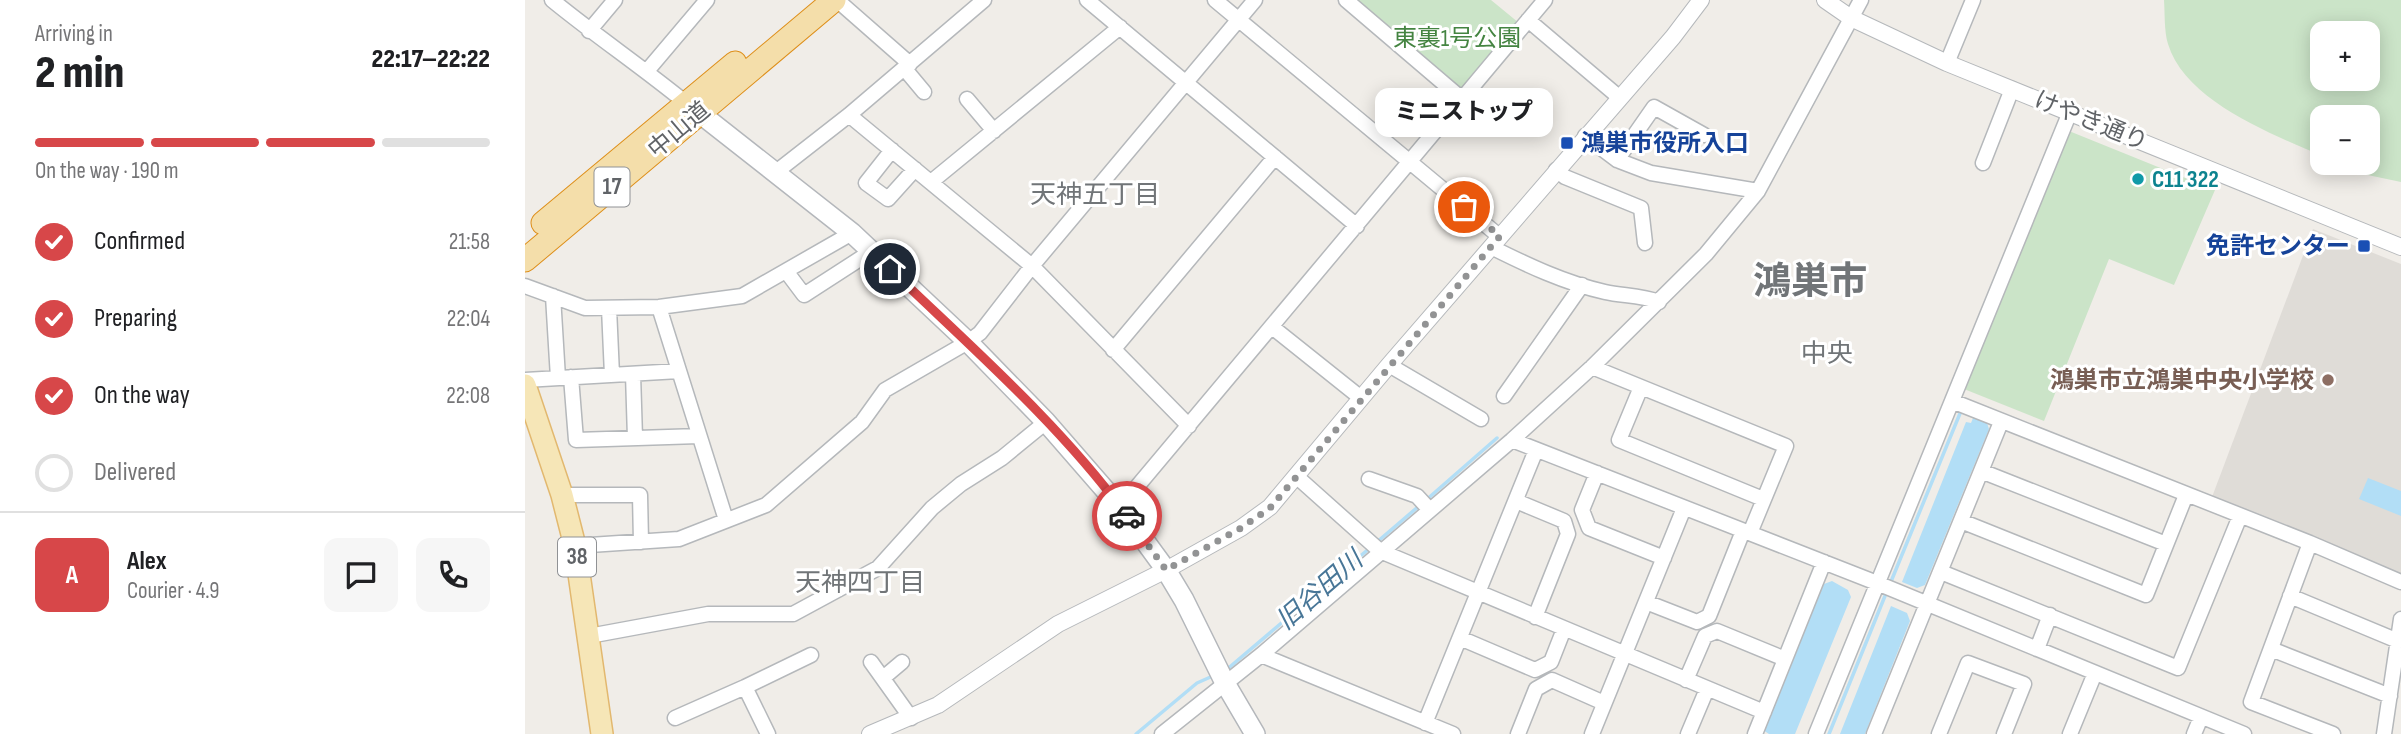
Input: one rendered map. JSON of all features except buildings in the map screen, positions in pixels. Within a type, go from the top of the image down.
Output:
[{"type":"highway","name":"中山道","points":[[525,260],[813,0]]},
{"type":"highway","name":"中山道","points":[[525,239],[835,0]]},
{"type":"main road","points":[[693,108],[852,233],[968,342],[1046,422],[1120,507],[1166,570],[1255,734]]},
{"type":"main road","name":"38","points":[[525,383],[562,495],[575,546],[602,734]]},
{"type":"street","points":[[552,0],[589,31],[647,71],[693,108]]},
{"type":"street","points":[[589,31],[615,0]]},
{"type":"street","points":[[647,71],[707,0]]},
{"type":"street","points":[[835,0],[907,66],[924,92]]},
{"type":"street","points":[[776,172],[849,115],[984,0]]},
{"type":"street","points":[[1087,0],[1357,226]]},
{"type":"street","points":[[1215,0],[1410,162],[1495,242],[1532,267],[1605,292],[1644,296],[1659,302]]},
{"type":"street","points":[[575,546],[679,539],[766,505],[862,422],[885,390],[980,333],[1032,266],[1255,0]]},
{"type":"street","points":[[1346,0],[1462,99]]},
{"type":"street","points":[[1120,507],[1545,0]]},
{"type":"street","points":[[870,734],[911,718],[970,685],[1058,624],[1166,570],[1257,519],[1270,508],[1389,365],[1673,37],[1701,0]]},
{"type":"street","name":"けやき通り","points":[[1825,0],[1851,18],[1947,63],[2401,247]]},
{"type":"street","points":[[1162,734],[1261,655],[1512,440],[1592,367],[1706,254],[1758,191],[1861,0]]},
{"type":"street","points":[[1947,63],[1973,0]]},
{"type":"street","points":[[1528,20],[1620,98]]},
{"type":"street","points":[[931,182],[1120,27]]},
{"type":"street","points":[[1983,163],[2012,89]]},
{"type":"street","points":[[967,99],[994,131]]},
{"type":"street","points":[[1617,160],[1654,107],[1704,135]]},
{"type":"street","points":[[1816,734],[2070,112]]},
{"type":"street","points":[[849,115],[1032,266],[1189,426]]},
{"type":"street","points":[[1585,136],[1617,160],[1651,173],[1758,191]]},
{"type":"street","points":[[892,150],[866,183],[888,199],[915,169]]},
{"type":"street","points":[[1113,350],[1275,157]]},
{"type":"street","points":[[1556,170],[1566,177],[1641,208],[1645,243]]},
{"type":"street","points":[[525,286],[585,308],[659,307],[742,296],[852,233]]},
{"type":"street","points":[[786,271],[804,295],[871,251]]},
{"type":"street","points":[[1504,396],[1582,285]]},
{"type":"street","points":[[554,296],[576,440],[699,436]]},
{"type":"street","points":[[659,307],[726,520]]},
{"type":"street","points":[[609,308],[612,375]]},
{"type":"street","points":[[1272,327],[1361,398]]},
{"type":"street","points":[[1389,365],[1481,419]]},
{"type":"street","points":[[1592,367],[1786,446],[1709,616],[1697,622],[1646,602]]},
{"type":"street","points":[[525,383],[679,371]]},
{"type":"street","points":[[633,374],[635,438]]},
{"type":"street","points":[[1641,387],[1619,440],[1763,499]]},
{"type":"street","points":[[1952,401],[2310,543],[2401,582]]},
{"type":"street","points":[[589,636],[708,614],[793,614],[878,568],[932,508],[1002,458],[1046,422]]},
{"type":"street","points":[[1874,734],[2001,422]]},
{"type":"street","points":[[1512,440],[1877,583],[2244,734]]},
{"type":"street","points":[[1425,723],[1536,450]]},
{"type":"street","points":[[1981,471],[2166,544]]},
{"type":"street","points":[[1597,473],[1582,509],[1589,527],[1664,558]]},
{"type":"street","points":[[1296,476],[1380,551],[1764,712]]},
{"type":"street","points":[[1369,479],[1417,496],[1429,509]]},
{"type":"street","points":[[562,495],[640,495],[642,542]]},
{"type":"street","points":[[1962,521],[2146,594],[2186,495]]},
{"type":"street","points":[[1516,501],[1564,521],[1568,534],[1535,617]]},
{"type":"street","points":[[1592,734],[1684,508]]},
{"type":"street","points":[[1941,572],[2178,668],[2240,516]]},
{"type":"street","points":[[2310,543],[2251,702],[2333,734]]},
{"type":"street","points":[[1755,734],[1824,562]]},
{"type":"street","points":[[2290,596],[2398,641]]},
{"type":"street","points":[[2037,649],[2050,615]]},
{"type":"street","points":[[2384,734],[2401,620]]},
{"type":"street","points":[[1460,638],[1535,670],[1551,662],[1564,629]]},
{"type":"street","points":[[1686,680],[1705,636],[1717,631],[1785,659]]},
{"type":"street","points":[[2271,649],[2390,696]]},
{"type":"street","points":[[674,719],[811,655]]},
{"type":"street","points":[[1261,655],[1453,734]]},
{"type":"street","points":[[871,662],[911,718]]},
{"type":"street","points":[[883,678],[902,662]]},
{"type":"street","points":[[1939,734],[1968,663],[2024,684],[2004,734]]},
{"type":"street","points":[[2070,734],[2095,673]]},
{"type":"street","points":[[1518,734],[1536,689],[1552,680],[1604,703]]},
{"type":"street","points":[[745,687],[768,734]]},
{"type":"street","points":[[1688,734],[1707,689]]},
{"type":"street","points":[[2194,734],[2201,717]]},
{"type":"shaded area","name":"鴻巣市立鴻巣中央小学校","points":[[2313,229],[2401,264],[2401,574],[2212,497]]},
{"type":"green space","name":"東裏1号公園","points":[[1351,0],[1491,0],[1519,23],[1465,89],[1460,90]]},
{"type":"green space","points":[[2164,0],[2401,0],[2401,182],[2368,175],[2380,175],[2380,105],[2310,105],[2310,151],[2256,126],[2211,99],[2177,64],[2168,44]]},
{"type":"green space","points":[[2069,131],[2215,190],[2174,285],[2109,259],[2044,421],[1964,389]]},
{"type":"water","points":[[1973,418],[1987,423],[1989,429],[1925,585],[1917,588],[1902,582],[1966,422],[1971,423]]},
{"type":"water","points":[[2368,478],[2401,491],[2401,516],[2359,499]]},
{"type":"water","points":[[1832,581],[1848,590],[1851,597],[1795,734],[1769,734],[1763,730],[1824,584]]},
{"type":"water","points":[[1891,606],[1907,613],[1910,621],[1865,734],[1840,734]]},
{"type":"waterway","points":[[1890,584],[1961,411]]},
{"type":"waterway","name":"旧谷田川","points":[[1425,501],[1497,438]]},
{"type":"waterway","name":"旧谷田川","points":[[1377,542],[1419,506]]},
{"type":"waterway","name":"旧谷田川","points":[[1225,671],[1371,547]]},
{"type":"waterway","points":[[1829,734],[1887,591]]},
{"type":"waterway","name":"旧谷田川","points":[[1136,734],[1197,683],[1215,675]]},
{"type":"way so far","points":[[1127,516],[1166,570],[1257,519],[1270,508],[1500,236],[1464,207]]},
{"type":"place","name":"鴻巣市役所入口","points":[[1567,143]]},
{"type":"place","name":"C11 322","points":[[2138,179]]},
{"type":"place","name":"ミニストップ","points":[[1464,207]]},
{"type":"place","name":"免許センター","points":[[2364,246]]},
{"type":"place","name":"鴻巣市立鴻巣中央小学校","points":[[2328,380]]},
{"type":"district","name":"天神五丁目","points":[[1095,195]]},
{"type":"district","name":"鴻巣市","points":[[1810,282]]},
{"type":"district","name":"中央","points":[[1827,354]]},
{"type":"district","name":"天神四丁目","points":[[860,583]]},
{"type":"route","points":[[890,269],[968,342],[1046,422],[1127,516]]}]
